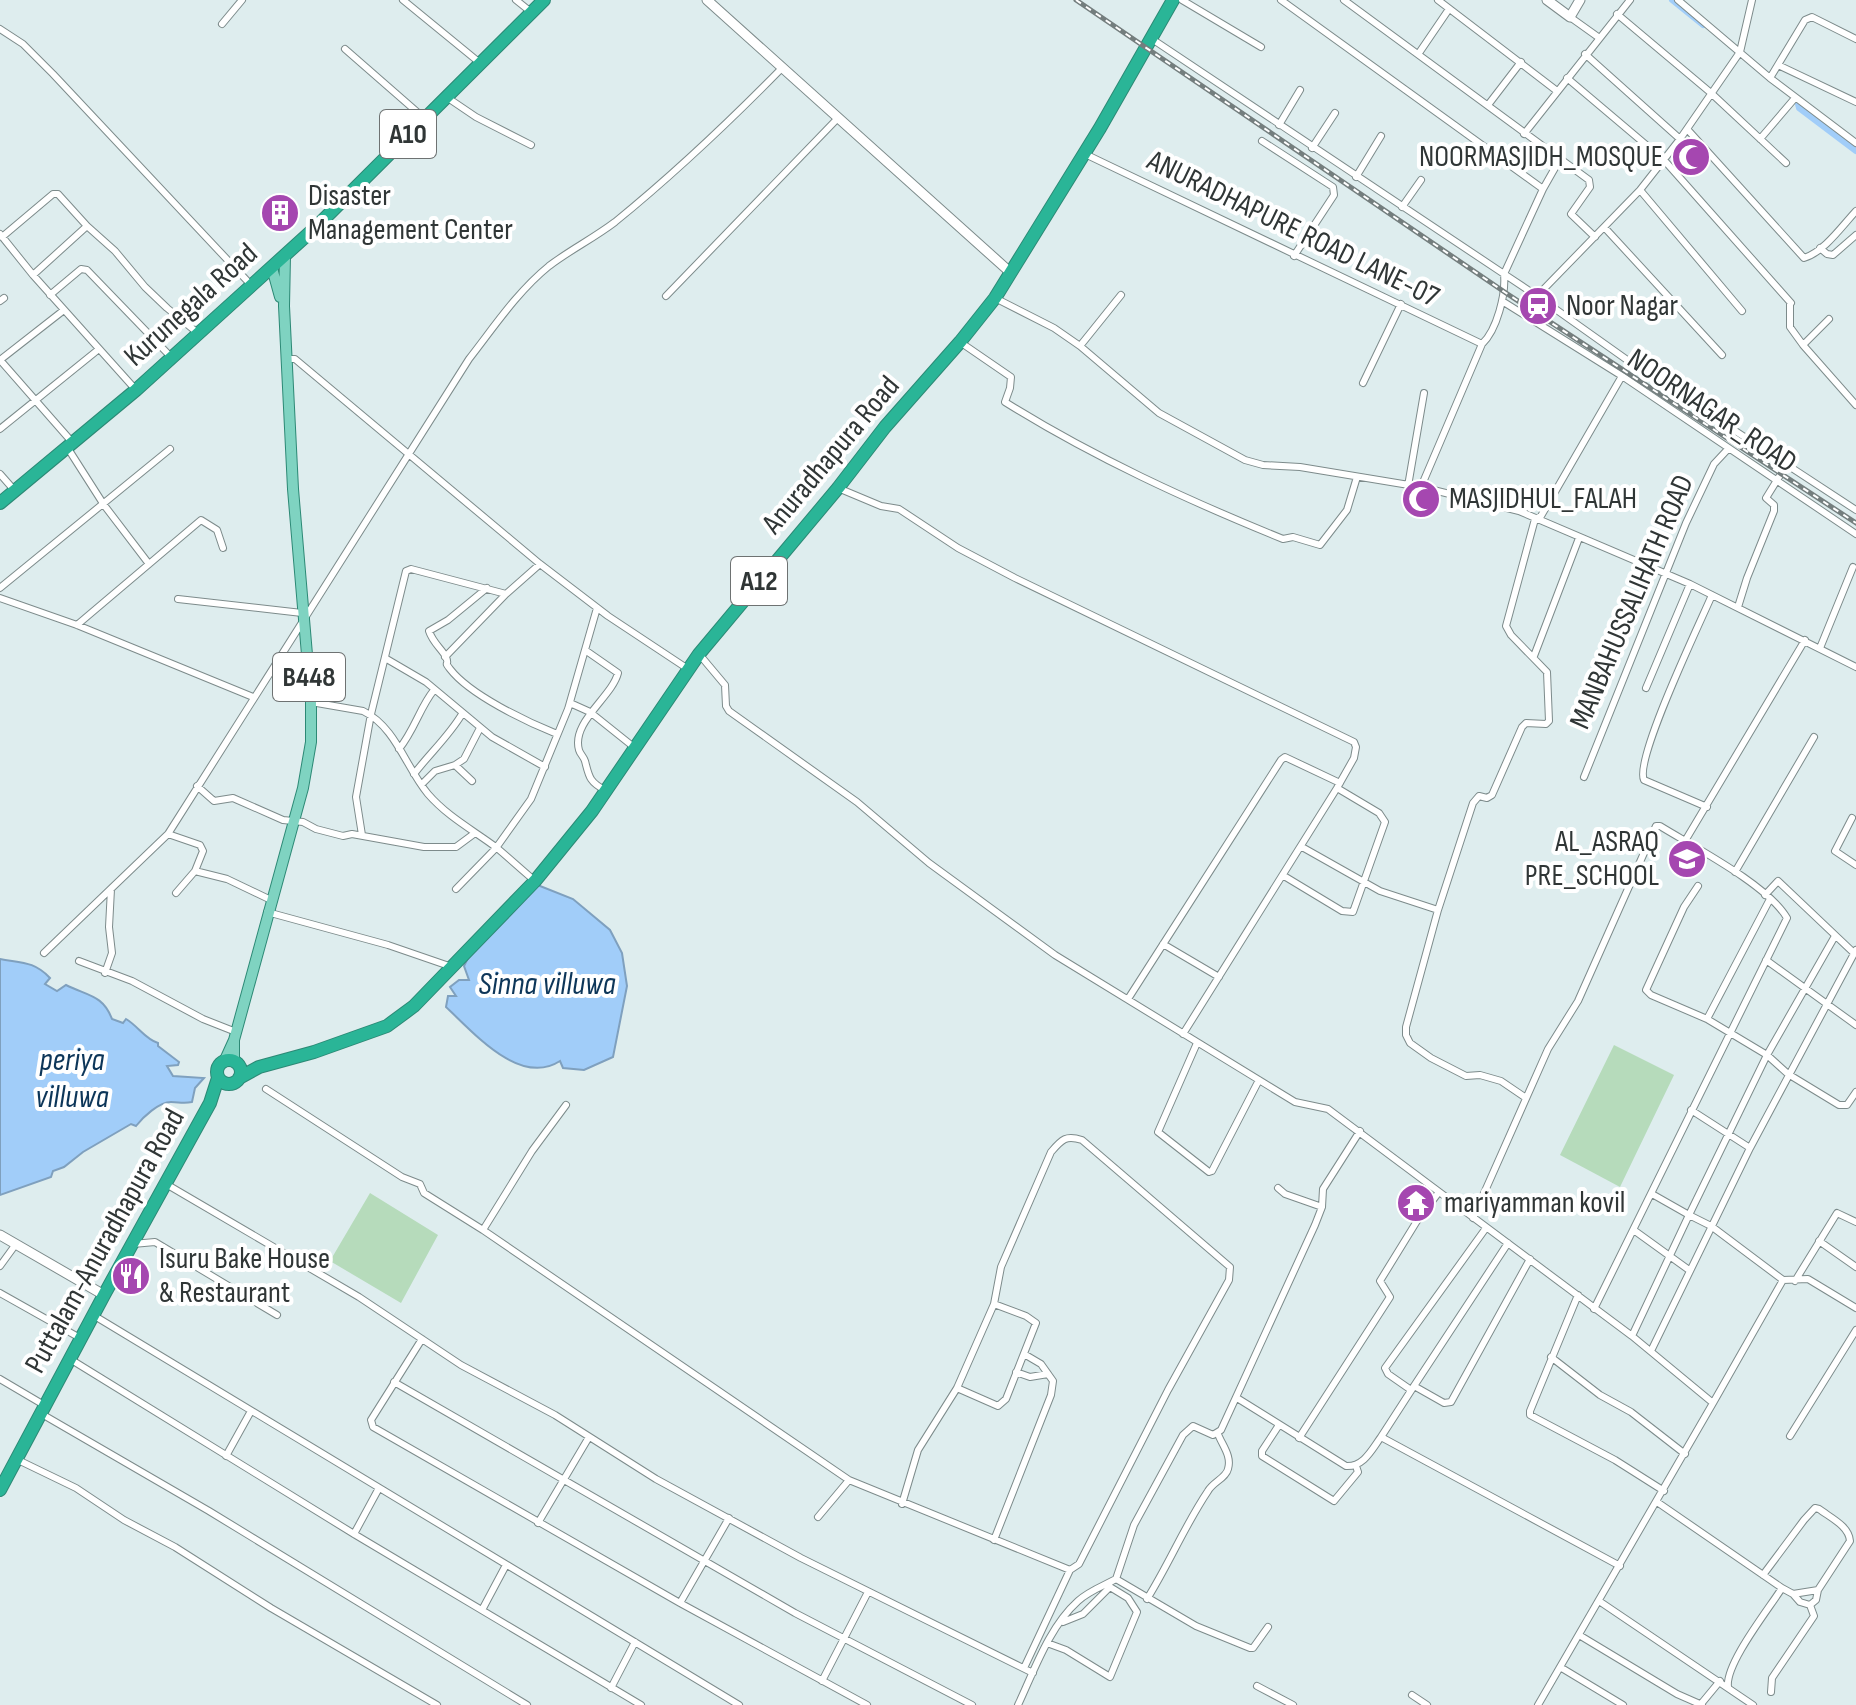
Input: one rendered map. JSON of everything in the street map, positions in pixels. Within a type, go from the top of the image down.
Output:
[{"type":"highway","name":"Kurunegala Road","points":[[0,503],[173,358],[285,256],[544,0]]},
{"type":"highway","name":"Anuradhapura Road","points":[[210,1103],[235,1081],[259,1067],[314,1052],[387,1026],[414,1006],[535,881],[606,791],[699,654],[995,298],[1085,153],[1173,0]]},
{"type":"highway","name":"Anuradhapura Road","points":[[232,1062],[259,1067]]},
{"type":"highway","points":[[232,1062],[241,1070],[235,1081],[223,1083],[218,1078],[218,1067],[232,1062]]},
{"type":"highway","name":"A12","points":[[210,1103],[218,1078]]},
{"type":"highway","name":"Puttalam-Anuradhapura Road","points":[[0,1490],[4,1470],[16,1459],[210,1103]]},
{"type":"main road","name":"B448","points":[[232,1062],[235,1036],[310,755],[311,702],[293,489],[284,306],[285,256]]},
{"type":"main road","name":"B448","points":[[272,268],[284,306]]},
{"type":"street","points":[[222,24],[242,0]]},
{"type":"street","points":[[403,0],[480,63]]},
{"type":"street","points":[[516,0],[531,12]]},
{"type":"street","points":[[707,0],[1011,273]]},
{"type":"street","points":[[1182,0],[1261,47]]},
{"type":"street","points":[[1281,0],[1543,189]]},
{"type":"street","points":[[1344,0],[1590,181],[1590,187],[1571,214],[1595,237]]},
{"type":"street","points":[[1438,0],[1557,91]]},
{"type":"street","points":[[1547,0],[1598,37]]},
{"type":"street","points":[[1570,17],[1580,0]]},
{"type":"street","points":[[1524,134],[1630,0]]},
{"type":"street","points":[[1678,0],[1770,78],[1856,143]]},
{"type":"street","points":[[1537,296],[1640,190],[1680,139],[1740,52],[1750,1]]},
{"type":"street","points":[[1419,53],[1449,9]]},
{"type":"street","points":[[1617,14],[1711,93],[1786,163]]},
{"type":"street","points":[[1770,78],[1805,20],[1812,17],[1856,39]]},
{"type":"street","points":[[0,29],[23,44],[53,74],[252,286]]},
{"type":"street","points":[[1151,38],[1537,296],[1630,362],[1856,510]]},
{"type":"street","points":[[345,49],[424,118]]},
{"type":"street","points":[[1585,54],[1680,139]]},
{"type":"street","points":[[1488,105],[1521,62]]},
{"type":"street","points":[[1778,65],[1856,102]]},
{"type":"street","points":[[44,953],[168,834],[469,359],[516,297],[549,266],[612,224],[669,176],[782,68]]},
{"type":"street","points":[[1567,78],[1664,160],[1790,304],[1790,327],[1856,405]]},
{"type":"street","points":[[1279,125],[1300,90]]},
{"type":"street","points":[[445,96],[476,117],[531,145]]},
{"type":"street","points":[[1760,139],[1795,98]]},
{"type":"street","points":[[1312,148],[1335,113]]},
{"type":"street","points":[[666,296],[838,118]]},
{"type":"street","points":[[1687,129],[1804,258],[1820,248],[1856,211]]},
{"type":"street","points":[[1356,177],[1381,136]]},
{"type":"street","points":[[1262,141],[1333,187],[1334,195],[1294,256]]},
{"type":"street","name":"ANURADHAPURE ROAD LANE-07","points":[[1085,153],[1482,344]]},
{"type":"street","points":[[1421,487],[1482,344],[1492,335],[1505,289],[1504,274],[1560,159]]},
{"type":"street","points":[[1402,207],[1421,180]]},
{"type":"street","points":[[1640,190],[1742,311]]},
{"type":"street","points":[[136,390],[1,236],[53,194],[58,194],[115,251],[145,287],[199,334]]},
{"type":"street","points":[[33,275],[87,226]]},
{"type":"street","points":[[1605,228],[1722,355]]},
{"type":"street","points":[[1820,248],[1833,255],[1856,235]]},
{"type":"street","points":[[50,295],[81,269],[87,270],[173,358]]},
{"type":"street","points":[[1080,346],[1121,295]]},
{"type":"street","points":[[995,298],[1054,328],[1080,346],[1159,413],[1245,460],[1421,487],[1486,502],[1535,519],[1690,584],[1856,667]]},
{"type":"street","name":"NOORNAGAR_ROAD","points":[[1502,301],[1622,376],[1856,534]]},
{"type":"street","points":[[1363,383],[1401,304]]},
{"type":"street","points":[[64,310],[0,360],[70,445],[104,505],[149,564]]},
{"type":"street","points":[[1803,345],[1829,319]]},
{"type":"street","points":[[960,342],[1011,377],[1005,402],[1035,421],[1123,469],[1283,539],[1293,537],[1320,545],[1347,510],[1357,477]]},
{"type":"street","points":[[0,429],[99,349]]},
{"type":"street","points":[[287,359],[295,359],[540,564],[597,608],[688,669]]},
{"type":"street","points":[[1526,1098],[1501,1081],[1480,1075],[1466,1076],[1431,1058],[1407,1039],[1406,1027],[1438,910],[1473,803],[1479,796],[1487,798],[1492,795],[1522,727],[1526,723],[1546,724],[1549,721],[1547,672],[1506,626],[1535,519],[1541,516],[1622,376]]},
{"type":"street","points":[[1408,486],[1424,393]]},
{"type":"street","points":[[0,588],[170,449]]},
{"type":"street","name":"MANBAHUSSALIHATH ROAD","points":[[1584,777],[1714,464],[1728,449]]},
{"type":"street","points":[[1738,607],[1774,511],[1774,505],[1766,498],[1787,464]]},
{"type":"street","points":[[0,474],[15,491]]},
{"type":"street","points":[[838,488],[881,506],[899,509],[958,548],[1015,578],[1354,742],[1354,758],[1338,786],[1183,1034]]},
{"type":"street","points":[[77,625],[201,520],[217,530],[223,548]]},
{"type":"street","points":[[1534,656],[1579,538]]},
{"type":"street","points":[[445,657],[540,564]]},
{"type":"street","points":[[1820,648],[1853,567]]},
{"type":"street","points":[[362,835],[356,797],[371,714],[406,571],[411,569],[506,594]]},
{"type":"street","points":[[1646,688],[1690,584]]},
{"type":"street","points":[[487,588],[448,620],[429,631],[434,645],[445,657],[448,667],[492,701],[519,718],[557,734]]},
{"type":"street","points":[[1707,807],[1644,780],[1641,771],[1651,737],[1712,595]]},
{"type":"street","points":[[0,598],[77,625],[253,697]]},
{"type":"street","points":[[178,599],[303,618]]},
{"type":"street","points":[[456,889],[496,848],[531,799],[570,703],[597,608]]},
{"type":"street","points":[[1685,841],[1805,640]]},
{"type":"street","points":[[585,650],[618,673],[611,687],[590,712],[578,750],[585,761],[585,771],[590,780],[606,791]]},
{"type":"street","points":[[699,654],[725,685],[729,711],[857,802],[929,863],[1055,955],[1302,1106],[1328,1109],[1360,1131],[1632,1336],[1713,1403]]},
{"type":"street","points":[[385,658],[434,690],[480,728],[545,767]]},
{"type":"street","points":[[399,749],[413,732],[425,701],[434,690]]},
{"type":"street","points":[[311,702],[371,714],[381,723],[414,774],[453,819],[496,848],[535,881]]},
{"type":"street","points":[[570,703],[590,712],[635,748]]},
{"type":"street","points":[[414,774],[436,744],[452,733],[462,714]]},
{"type":"street","points":[[422,784],[435,771],[464,759],[480,728]]},
{"type":"street","points":[[1735,872],[1814,737]]},
{"type":"street","points":[[1128,999],[1285,757],[1338,786],[1384,817],[1385,822],[1353,912],[1347,913],[1284,876]]},
{"type":"street","points":[[455,765],[472,781]]},
{"type":"street","points":[[197,786],[214,801],[233,798],[283,820],[303,822],[343,836],[362,835],[416,847],[456,847],[475,833]]},
{"type":"street","points":[[1852,818],[1835,851],[1855,862]]},
{"type":"street","points":[[1473,1218],[1548,1049],[1578,1001],[1656,826],[1660,826],[1735,872],[1767,897],[1787,918],[1594,1309]]},
{"type":"street","points":[[168,834],[200,845],[203,851],[195,871],[176,893]]},
{"type":"street","points":[[1302,847],[1364,884],[1438,910]]},
{"type":"street","points":[[195,871],[227,879],[271,900]]},
{"type":"street","points":[[1651,1351],[1750,1148],[1855,952],[1778,881],[1767,897],[1707,1019]]},
{"type":"street","points":[[1698,886],[1684,907],[1646,990],[1707,1019],[1767,1055],[1788,1074],[1844,1107],[1856,1092]]},
{"type":"street","points":[[105,973],[112,953],[109,927],[111,889]]},
{"type":"street","points":[[267,912],[388,945],[452,967]]},
{"type":"street","points":[[1632,1336],[1767,1055],[1835,936]]},
{"type":"street","points":[[1163,944],[1219,977]]},
{"type":"street","points":[[1766,960],[1856,1025]]},
{"type":"street","points":[[79,961],[132,981],[235,1036]]},
{"type":"street","points":[[1197,1043],[1158,1132],[1209,1172],[1231,1137],[1259,1080]]},
{"type":"street","points":[[266,1089],[402,1177],[420,1184],[424,1193],[849,1480],[1070,1570]]},
{"type":"street","points":[[483,1230],[532,1151],[566,1105]]},
{"type":"street","points":[[1691,1110],[1750,1148]]},
{"type":"street","points":[[1218,1434],[1322,1207],[1323,1189],[1360,1131]]},
{"type":"street","points":[[902,1504],[922,1440],[957,1388],[994,1304],[1001,1267],[1051,1152],[1063,1138],[1069,1136],[1082,1140],[1230,1267],[1229,1280],[1168,1390],[1079,1564],[1070,1570],[1024,1668]]},
{"type":"street","points":[[166,1184],[359,1297],[461,1365],[555,1415],[656,1479],[868,1592],[1033,1673]]},
{"type":"street","points":[[1278,1188],[1285,1194],[1322,1207]]},
{"type":"street","points":[[1299,1438],[1390,1297],[1380,1281],[1439,1192]]},
{"type":"street","points":[[1652,1194],[1711,1226],[1783,1280],[1808,1279],[1856,1308]]},
{"type":"street","points":[[1795,1281],[1837,1213],[1856,1222]]},
{"type":"street","points":[[1486,1228],[1385,1368],[1388,1374],[1444,1403],[1451,1402],[1530,1259]]},
{"type":"street","points":[[1635,1231],[1689,1270]]},
{"type":"street","points":[[0,1235],[104,1295]]},
{"type":"street","points":[[1819,1241],[1856,1267]]},
{"type":"street","points":[[132,1244],[155,1242],[277,1315]]},
{"type":"street","points":[[1237,1398],[1346,1466],[1356,1466],[1381,1437],[1508,1243]]},
{"type":"street","points":[[0,1266],[16,1244]]},
{"type":"street","points":[[1541,1704],[1783,1280]]},
{"type":"street","points":[[0,1293],[80,1338]]},
{"type":"street","points":[[1578,1295],[1530,1411],[1533,1419],[1615,1460],[1664,1491]]},
{"type":"street","points":[[957,1388],[998,1406],[1006,1399],[1036,1323],[994,1304]]},
{"type":"street","points":[[93,1315],[739,1705]]},
{"type":"street","points":[[1790,1436],[1855,1332]]},
{"type":"street","points":[[422,1339],[371,1420],[373,1427],[680,1603],[867,1705]]},
{"type":"street","points":[[994,1540],[1051,1395],[1053,1381],[1041,1364],[1024,1354]]},
{"type":"street","points":[[1551,1357],[1685,1454]]},
{"type":"street","points":[[70,1359],[354,1534],[641,1705]]},
{"type":"street","points":[[1016,1372],[1030,1377],[1048,1374]]},
{"type":"street","points":[[0,1379],[42,1409],[527,1705]]},
{"type":"street","points":[[394,1382],[704,1562],[972,1705]]},
{"type":"street","points":[[226,1456],[251,1411]]},
{"type":"street","points":[[1279,1425],[1262,1451],[1262,1456],[1334,1501],[1358,1472],[1356,1466]]},
{"type":"street","points":[[1059,1624],[1083,1614],[1116,1579],[1134,1525],[1183,1435],[1193,1426],[1213,1435],[1218,1434]]},
{"type":"street","points":[[1147,1599],[1163,1574],[1191,1516],[1213,1483],[1228,1471],[1227,1452],[1218,1434]]},
{"type":"street","points":[[538,1523],[589,1437]]},
{"type":"street","points":[[1381,1437],[1620,1566]]},
{"type":"street","points":[[16,1459],[76,1488],[124,1520],[175,1547],[271,1608],[437,1705]]},
{"type":"street","points":[[818,1517],[849,1480]]},
{"type":"street","points":[[354,1534],[379,1488]]},
{"type":"street","points":[[1657,1502],[1793,1594],[1800,1602],[1810,1605]]},
{"type":"street","points":[[1763,1575],[1804,1520],[1815,1508],[1819,1509],[1846,1529],[1850,1541],[1818,1590],[1816,1600],[1810,1605]]},
{"type":"street","points":[[680,1603],[729,1518]]},
{"type":"street","points":[[482,1610],[506,1565]]},
{"type":"street","points":[[1116,1579],[1196,1626],[1250,1648],[1268,1627]]},
{"type":"street","points":[[1018,1705],[1059,1624],[1081,1598],[1116,1579]]},
{"type":"street","points":[[1047,1643],[1066,1650],[1110,1677],[1137,1612],[1128,1598],[1110,1587]]},
{"type":"street","points":[[1728,1687],[1727,1678],[1744,1644],[1782,1588]]},
{"type":"street","points":[[1793,1594],[1818,1590]]},
{"type":"street","points":[[822,1681],[868,1592]]},
{"type":"street","points":[[1599,1601],[1753,1705]]},
{"type":"street","points":[[1771,1692],[1772,1678],[1814,1616],[1810,1605]]},
{"type":"street","points":[[1579,1635],[1677,1694],[1702,1705],[1720,1681]]},
{"type":"street","points":[[611,1688],[635,1642]]},
{"type":"street","points":[[1560,1667],[1623,1705]]},
{"type":"street","points":[[1257,1686],[1293,1705]]},
{"type":"street","points":[[1412,1695],[1427,1705]]},
{"type":"green space","points":[[1614,1045],[1674,1075],[1620,1187],[1560,1155]]},
{"type":"green space","points":[[370,1193],[438,1235],[401,1303],[330,1261]]},
{"type":"water","name":"Sinna villuwa","points":[[535,884],[573,899],[610,930],[622,953],[627,986],[613,1057],[584,1070],[563,1068],[560,1061],[545,1067],[529,1067],[514,1062],[498,1054],[446,1007],[448,996],[456,996],[450,987],[459,980],[469,980],[464,966],[470,954]]},
{"type":"water","name":"periya villuwa","points":[[0,959],[33,966],[50,978],[45,984],[57,991],[66,985],[99,1001],[112,1019],[123,1023],[126,1019],[179,1062],[178,1065],[167,1066],[173,1076],[204,1078],[195,1088],[192,1102],[161,1104],[136,1126],[131,1124],[83,1152],[64,1167],[53,1171],[51,1177],[0,1195]]},
{"type":"waterway","points":[[1672,0],[1703,25]]},
{"type":"waterway","points":[[1798,104],[1799,108],[1856,151]]},
{"type":"railway","points":[[1076,0],[1506,293],[1856,523]]},
{"type":"place","name":"NOORMASJIDH_MOSQUE","points":[[1691,157]]},
{"type":"place","name":"Disaster Management Center","points":[[280,213]]},
{"type":"place","name":"Noor Nagar","points":[[1538,306]]},
{"type":"place","name":"MASJIDHUL_FALAH","points":[[1421,499]]},
{"type":"place","name":"AL_ASRAQ PRE_SCHOOL","points":[[1687,859]]},
{"type":"place","name":"mariyamman kovil","points":[[1416,1203]]},
{"type":"place","name":"Isuru Bake House & Restaurant","points":[[131,1276]]}]
